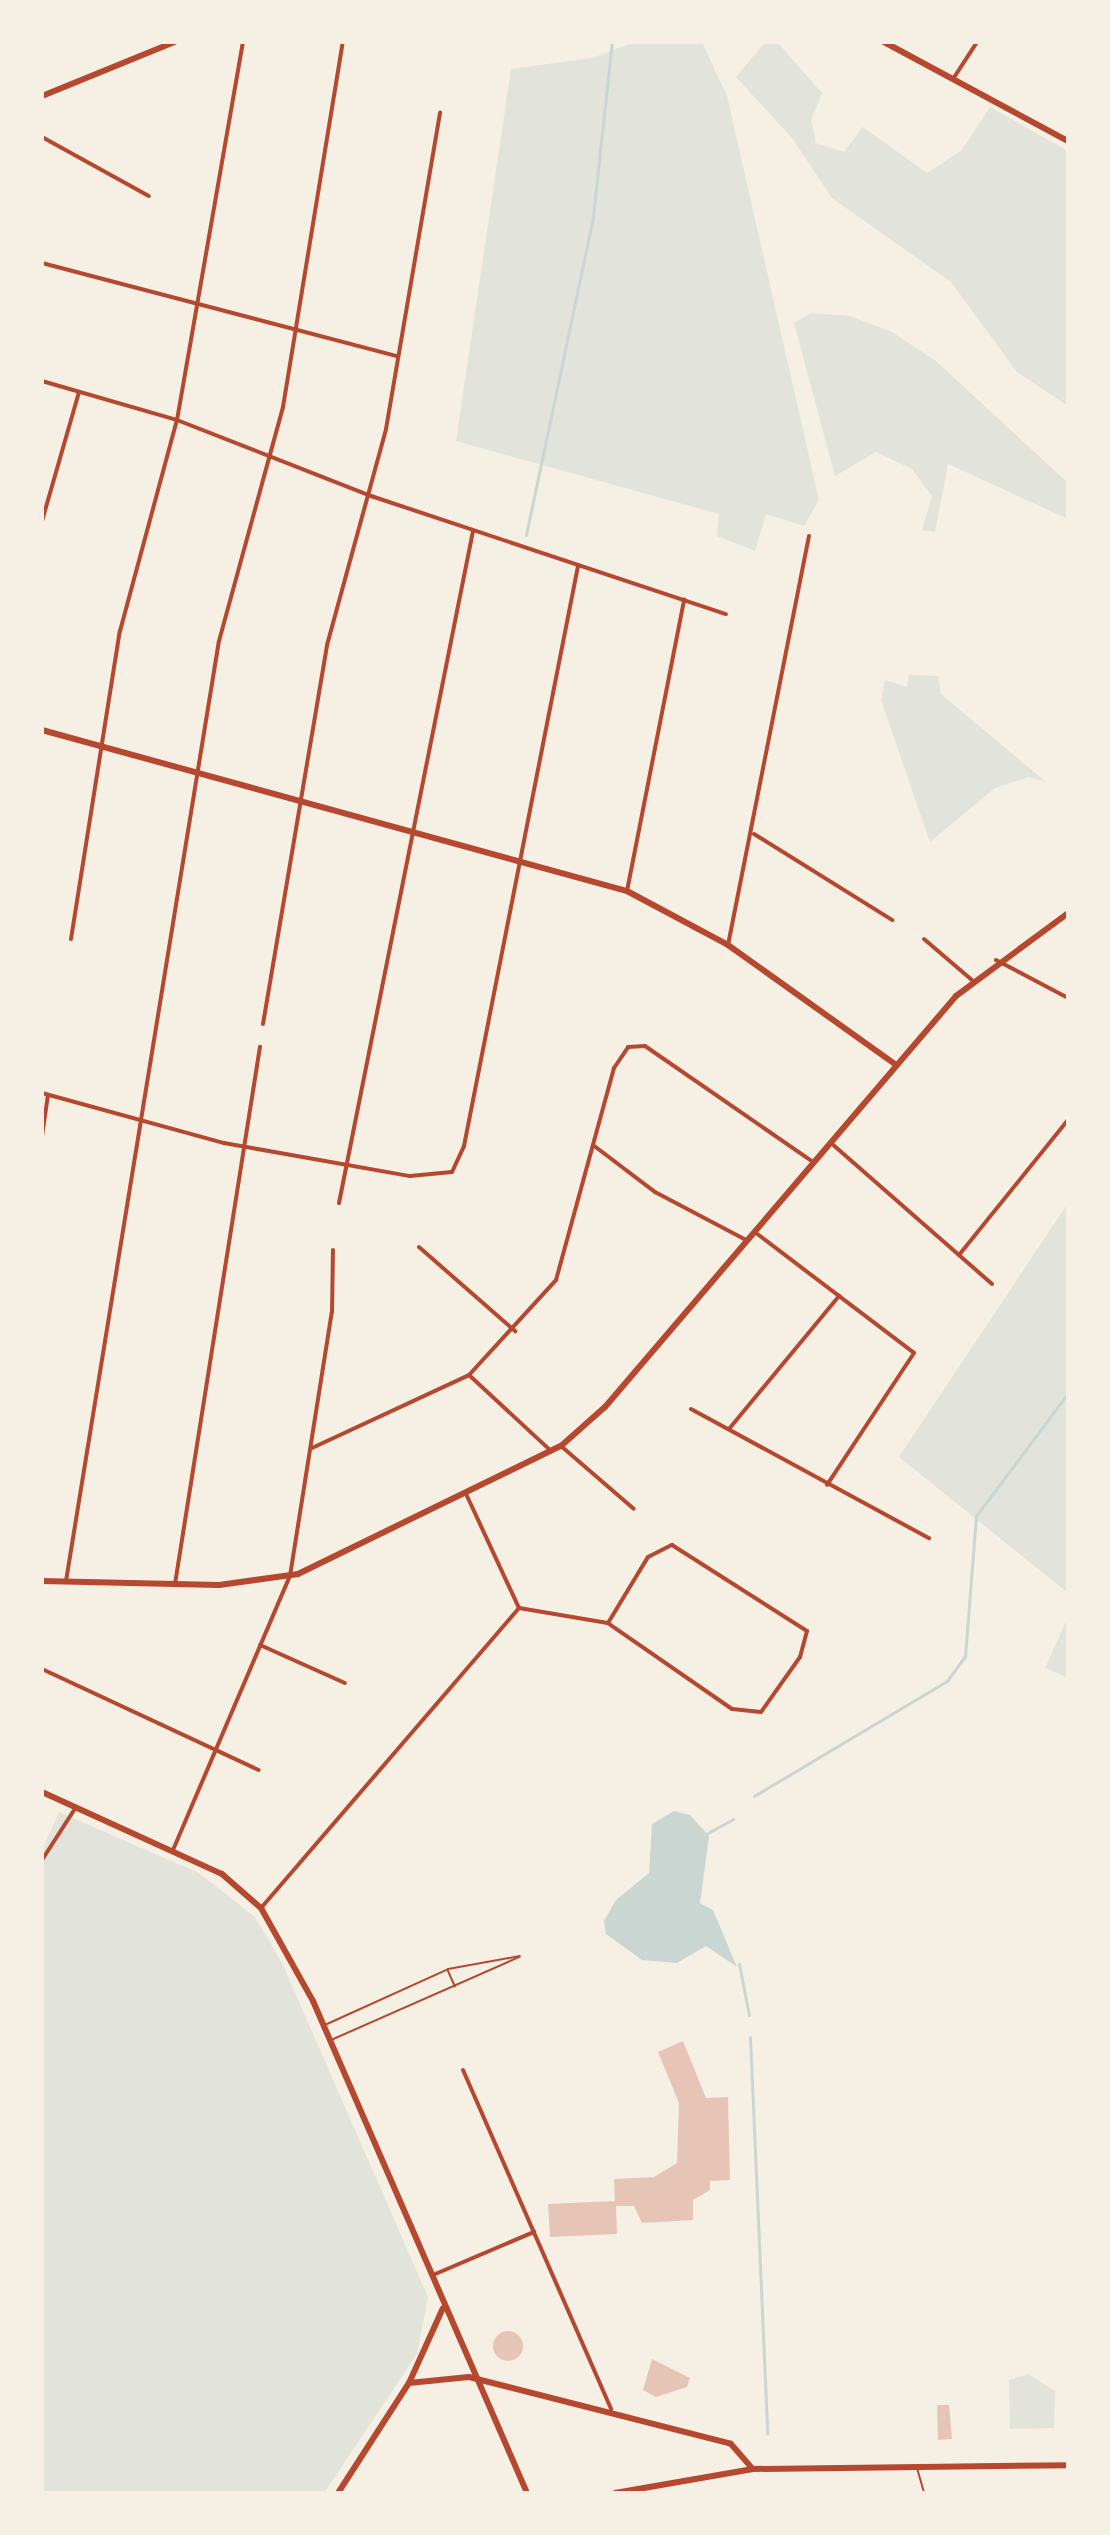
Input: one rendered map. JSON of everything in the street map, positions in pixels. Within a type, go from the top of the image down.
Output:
[{"type":"street","points":[[42,96],[174,42]]},
{"type":"street","points":[[71,939],[123,617],[177,420],[243,42]]},
{"type":"street","points":[[66,1581],[219,641],[271,458],[343,42]]},
{"type":"street","points":[[884,42],[1068,141]]},
{"type":"street","points":[[953,79],[977,42]]},
{"type":"street","points":[[263,1024],[298,800],[327,645],[371,496],[440,113]]},
{"type":"street","points":[[42,137],[149,196]]},
{"type":"street","points":[[42,263],[396,356]]},
{"type":"street","points":[[42,381],[177,420],[371,496],[726,614]]},
{"type":"street","points":[[42,521],[79,392]]},
{"type":"street","points":[[42,495],[49,497]]},
{"type":"street","points":[[339,1203],[344,1161],[409,830],[473,530]]},
{"type":"street","points":[[728,945],[754,834],[809,536]]},
{"type":"street","points":[[42,1136],[45,1094],[244,1147],[344,1161],[410,1176],[449,1174],[464,1146],[517,861],[578,566]]},
{"type":"street","points":[[627,891],[684,600]]},
{"type":"street","points":[[42,730],[627,891],[728,945],[896,1065]]},
{"type":"street","points":[[754,834],[892,920]]},
{"type":"street","points":[[42,1581],[175,1584],[290,1576],[467,1496],[561,1446],[605,1407],[972,980],[996,960],[1068,913]]},
{"type":"street","points":[[924,939],[972,980]]},
{"type":"street","points":[[996,960],[1068,998]]},
{"type":"street","points":[[312,1448],[469,1375],[515,1331],[560,1272],[614,1068],[628,1047],[645,1046],[813,1162]]},
{"type":"street","points":[[175,1584],[260,1047]]},
{"type":"street","points":[[959,1255],[1068,1120]]},
{"type":"street","points":[[830,1142],[992,1284]]},
{"type":"street","points":[[593,1145],[655,1192],[746,1240]]},
{"type":"street","points":[[754,1231],[914,1353],[827,1485]]},
{"type":"street","points":[[419,1247],[515,1331]]},
{"type":"street","points":[[173,1850],[290,1576],[332,1312],[333,1250]]},
{"type":"street","points":[[729,1429],[839,1296]]},
{"type":"street","points":[[469,1375],[551,1451]]},
{"type":"street","points":[[691,1409],[929,1538]]},
{"type":"street","points":[[561,1446],[634,1509]]},
{"type":"street","points":[[467,1496],[519,1608]]},
{"type":"street","points":[[519,1608],[608,1623],[750,1716],[770,1703],[808,1639],[792,1615],[672,1545],[648,1557],[608,1623]]},
{"type":"street","points":[[261,1908],[519,1608]]},
{"type":"street","points":[[260,1645],[345,1683]]},
{"type":"street","points":[[42,1669],[216,1746],[259,1770]]},
{"type":"street","points":[[42,1792],[222,1874],[261,1908],[324,2026],[443,2308],[527,2493]]},
{"type":"street","points":[[42,1860],[76,1807]]},
{"type":"street","points":[[463,2070],[611,2409]]},
{"type":"street","points":[[431,2276],[534,2232]]},
{"type":"street","points":[[338,2493],[409,2383],[443,2308]]},
{"type":"street","points":[[409,2383],[476,2376],[611,2409],[731,2444],[753,2469]]},
{"type":"street","points":[[615,2493],[753,2469],[1068,2465]]},
{"type":"lane","points":[[324,2026],[448,1969],[520,1956],[330,2040]]},
{"type":"lane","points":[[448,1969],[455,1987]]},
{"type":"lane","points":[[917,2466],[917,2478],[924,2493]]},
{"type":"shaded area","points":[[634,42],[702,42],[727,96],[819,500],[804,526],[766,514],[755,551],[717,536],[719,514],[456,441],[511,69],[592,58]]},
{"type":"shaded area","points":[[765,42],[777,42],[822,93],[811,120],[816,143],[844,152],[863,127],[927,173],[962,150],[990,107],[1068,151],[1068,406],[1017,372],[951,282],[832,198],[792,138],[736,77]]},
{"type":"shaded area","points":[[811,313],[850,316],[892,332],[936,361],[1068,483],[1068,519],[948,464],[935,532],[922,530],[932,496],[912,469],[876,452],[835,476],[794,323]]},
{"type":"shaded area","points":[[909,675],[938,676],[941,694],[1046,782],[1029,777],[995,788],[930,842],[881,700],[885,680],[907,687]]},
{"type":"shaded area","points":[[1068,1207],[1068,1593],[899,1457]]},
{"type":"shaded area","points":[[1068,1617],[1068,1678],[1045,1668]]},
{"type":"shaded area","points":[[674,1811],[690,1815],[709,1836],[700,1903],[713,1910],[737,1967],[706,1946],[677,1963],[642,1960],[606,1934],[604,1921],[616,1900],[649,1873],[652,1824]]},
{"type":"shaded area","points":[[59,1812],[199,1873],[255,1917],[282,1963],[428,2297],[417,2354],[324,2493],[42,2493],[42,1850]]},
{"type":"shaded area","points":[[1028,2374],[1055,2391],[1054,2428],[1010,2429],[1009,2380]]},
{"type":"building","points":[[683,2041],[706,2098],[728,2097],[730,2180],[710,2181],[710,2190],[693,2200],[693,2220],[642,2223],[634,2206],[616,2206],[617,2234],[550,2237],[548,2204],[615,2201],[614,2179],[654,2177],[677,2163],[679,2103],[658,2052]]},
{"type":"building","points":[[508,2331],[514,2332],[522,2340],[522,2352],[514,2360],[508,2361],[502,2360],[494,2352],[493,2346],[494,2340],[502,2332]]},
{"type":"building","points":[[652,2359],[690,2378],[687,2387],[656,2397],[643,2390]]},
{"type":"building","points":[[937,2405],[949,2405],[952,2439],[938,2440]]},
{"type":"waterway","points":[[526,535],[593,216],[612,42]]},
{"type":"waterway","points":[[754,1796],[947,1681],[965,1656],[976,1516],[1068,1393]]},
{"type":"waterway","points":[[706,1834],[733,1819]]},
{"type":"waterway","points":[[739,1964],[749,2015]]},
{"type":"waterway","points":[[750,2037],[767,2434]]}]
